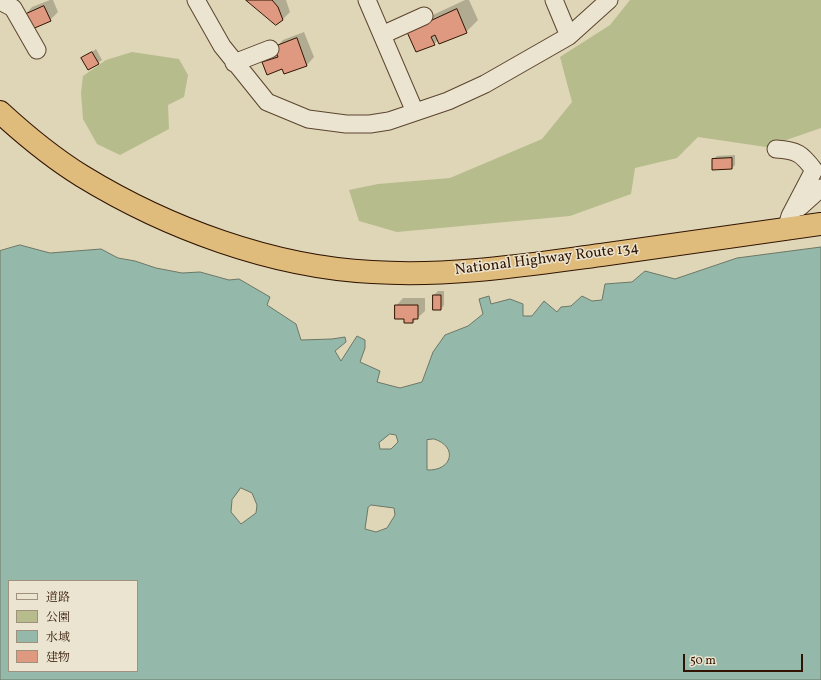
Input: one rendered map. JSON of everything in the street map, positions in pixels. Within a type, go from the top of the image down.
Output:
[{"type":"highway","name":"National Highway Route 134","points":[[0,112],[23,132],[81,175],[135,206],[211,237],[269,256],[313,266],[371,272],[404,273],[484,271],[788,223],[821,224]]},
{"type":"street","points":[[196,0],[222,46],[234,63],[267,102],[308,119],[346,124],[370,124],[389,120],[448,101],[485,84],[569,36],[609,0]]},
{"type":"street","points":[[367,0],[415,112]]},
{"type":"street","points":[[554,0],[569,36]]},
{"type":"street","points":[[0,1],[14,8],[37,50]]},
{"type":"street","points":[[382,35],[424,16]]},
{"type":"street","points":[[234,63],[270,48]]},
{"type":"street","points":[[776,149],[790,150],[803,156],[814,170],[788,223]]},
{"type":"street","points":[[788,223],[821,188]]},
{"type":"green space","points":[[630,0],[821,0],[821,128],[766,147],[698,137],[677,158],[635,168],[631,194],[570,216],[397,232],[359,221],[349,190],[378,184],[450,178],[542,139],[572,102],[560,57],[610,25]]},
{"type":"green space","points":[[132,52],[179,59],[188,75],[184,97],[168,105],[169,129],[120,155],[97,144],[83,119],[81,93],[83,76],[106,60]]},
{"type":"water","points":[[20,245],[50,253],[101,249],[118,258],[135,261],[156,268],[182,273],[200,272],[229,280],[239,279],[270,297],[267,305],[296,324],[301,340],[345,337],[346,342],[335,351],[341,361],[357,336],[365,340],[365,348],[360,362],[380,371],[377,382],[400,388],[422,382],[433,352],[445,335],[468,326],[483,314],[479,299],[489,296],[491,304],[510,299],[523,304],[523,316],[532,316],[544,301],[557,312],[561,307],[571,306],[582,296],[592,301],[602,300],[605,284],[632,282],[645,271],[675,279],[737,258],[821,247],[821,680],[0,680],[0,251]],"holes":[[[390,434],[396,435],[398,442],[391,449],[380,449],[379,443]],[[434,439],[442,442],[447,447],[449,458],[442,467],[427,470],[427,440]],[[241,488],[252,493],[257,505],[256,513],[241,524],[231,512],[232,500]],[[371,505],[394,508],[395,515],[387,528],[376,532],[365,529],[368,508]]]},
{"type":"building","points":[[246,0],[272,0],[278,7],[283,20],[276,25]]},
{"type":"building","points":[[44,6],[51,21],[30,30],[24,15]]},
{"type":"building","points":[[457,9],[467,33],[439,44],[435,35],[431,37],[435,45],[416,52],[407,32]]},
{"type":"building","points":[[297,38],[307,66],[284,74],[282,69],[267,75],[262,62],[278,57],[274,47]]},
{"type":"building","points":[[92,52],[99,64],[88,70],[81,58]]},
{"type":"building","points":[[732,158],[732,169],[712,170],[712,159]]},
{"type":"building","points":[[433,295],[441,295],[441,310],[433,310]]},
{"type":"building","points":[[395,305],[418,305],[418,319],[413,319],[413,323],[404,323],[404,319],[395,319]]}]
